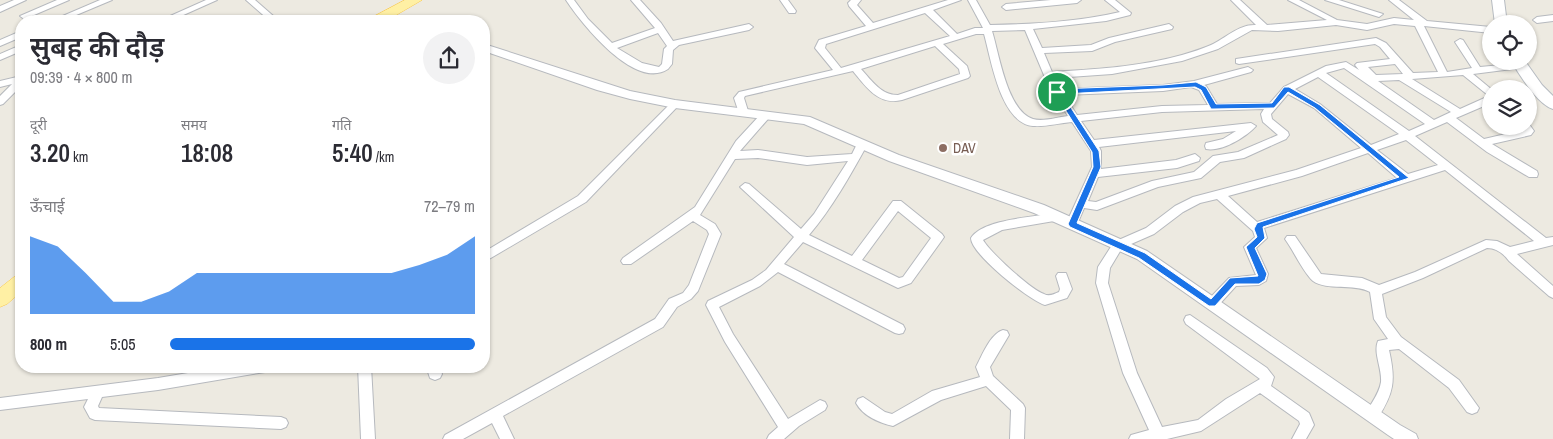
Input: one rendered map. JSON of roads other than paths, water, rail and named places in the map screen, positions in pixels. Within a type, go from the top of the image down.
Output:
[{"type":"main road","points":[[387,15],[415,0]]},
{"type":"main road","points":[[402,15],[428,0]]},
{"type":"main road","points":[[1498,0],[1500,15]]},
{"type":"main road","points":[[1537,92],[1553,104]]},
{"type":"main road","points":[[0,287],[15,276]]},
{"type":"main road","points":[[0,299],[15,287]]},
{"type":"street","points":[[0,9],[22,0]]},
{"type":"street","points":[[27,15],[65,0]]},
{"type":"street","points":[[70,15],[108,0]]},
{"type":"street","points":[[178,15],[202,2],[213,0]]},
{"type":"street","points":[[250,0],[268,15]]},
{"type":"street","points":[[570,0],[610,46],[631,62],[657,70],[665,68],[669,49],[681,41],[749,27]]},
{"type":"street","points":[[635,0],[660,29],[671,46]]},
{"type":"street","points":[[784,0],[792,11]]},
{"type":"street","points":[[857,0],[852,4],[853,6],[871,26]]},
{"type":"street","points":[[839,71],[820,45],[827,39],[957,0]]},
{"type":"street","points":[[972,0],[987,29],[1004,88],[1017,112],[1023,118],[1034,122],[1162,109],[1274,106]]},
{"type":"street","points":[[744,114],[739,98],[742,94],[855,67],[938,44],[987,29],[1013,16],[1077,0]]},
{"type":"street","points":[[1013,16],[1106,18],[1127,13],[1109,0]]},
{"type":"street","points":[[1235,0],[1264,27]]},
{"type":"street","points":[[1292,0],[1336,22]]},
{"type":"street","points":[[1329,0],[1379,14]]},
{"type":"street","points":[[1360,0],[1390,22]]},
{"type":"street","points":[[1393,0],[1421,24],[1444,75]]},
{"type":"street","points":[[926,9],[957,38]]},
{"type":"street","points":[[1013,16],[1038,50],[1057,92],[1096,151],[1097,167],[1072,224]]},
{"type":"street","points":[[1537,20],[1553,18]]},
{"type":"street","points":[[1048,75],[1112,72],[1182,58],[1215,47],[1246,28],[1336,22],[1367,27],[1390,22],[1482,29]]},
{"type":"street","points":[[1038,50],[1092,48],[1106,42],[1170,28]]},
{"type":"street","points":[[610,46],[660,29]]},
{"type":"street","points":[[0,42],[15,36]]},
{"type":"street","points":[[1239,61],[1372,41],[1383,44],[1397,61],[1404,75],[1458,112]]},
{"type":"street","points":[[1460,42],[1478,71]]},
{"type":"street","points":[[855,67],[878,93],[890,99],[899,98],[965,76],[964,68],[938,44]]},
{"type":"street","points":[[490,49],[601,87],[675,104],[764,117],[806,120],[859,151],[1056,217],[1142,255],[1372,415],[1391,435],[1410,439]]},
{"type":"street","points":[[0,57],[15,51]]},
{"type":"street","points":[[1371,78],[1360,64],[1397,61]]},
{"type":"street","points":[[1210,146],[1226,142],[1265,116],[1287,89],[1319,73],[1343,64],[1371,78],[1432,124]]},
{"type":"street","points":[[1057,92],[1163,88],[1196,84],[1248,70]]},
{"type":"street","points":[[1371,78],[1404,75],[1444,75],[1483,70]]},
{"type":"street","points":[[1319,73],[1407,135],[1549,242]]},
{"type":"street","points":[[1466,73],[1482,86]]},
{"type":"street","points":[[0,84],[15,81]]},
{"type":"street","points":[[1196,84],[1203,88],[1214,107]]},
{"type":"street","points":[[0,102],[15,86]]},
{"type":"street","points":[[1287,89],[1317,106],[1405,178]]},
{"type":"street","points":[[1159,437],[1130,373],[1102,283],[1104,267],[1118,244],[1150,231],[1187,204],[1298,173],[1369,149],[1407,135],[1482,103]]},
{"type":"street","points":[[490,254],[582,199],[675,104]]},
{"type":"street","points":[[1081,204],[1097,206],[1156,184],[1197,175],[1217,159],[1240,155],[1284,135],[1265,116]]},
{"type":"street","points":[[627,261],[693,216],[705,201],[740,143],[764,117]]},
{"type":"street","points":[[1447,117],[1482,143],[1533,174]]},
{"type":"street","points":[[1091,144],[1251,126]]},
{"type":"street","points":[[1482,143],[1518,135]]},
{"type":"street","points":[[732,155],[758,154],[807,161],[859,151]]},
{"type":"street","points":[[786,428],[729,338],[712,305],[764,278],[777,266],[818,217],[859,151]]},
{"type":"street","points":[[1094,174],[1177,164],[1195,158]]},
{"type":"street","points":[[1258,229],[1260,225],[1265,223],[1446,166]]},
{"type":"street","points":[[745,187],[802,237],[854,262],[892,280],[903,283],[938,237],[897,204],[854,262]]},
{"type":"street","points":[[1212,304],[1233,281],[1259,280],[1262,278],[1250,247],[1261,238],[1258,229],[1219,194]]},
{"type":"street","points":[[450,439],[660,323],[673,302],[691,292],[715,234],[711,227],[693,216]]},
{"type":"street","points":[[1056,217],[991,229],[980,234],[977,238],[981,247],[1036,297],[1049,300],[1063,294],[1066,289],[1062,276]]},
{"type":"street","points":[[1292,239],[1317,277],[1323,280],[1371,285],[1376,291],[1380,319],[1398,341],[1449,379],[1472,408]]},
{"type":"street","points":[[1509,252],[1549,242]]},
{"type":"street","points":[[1376,291],[1419,275],[1486,244],[1493,244],[1509,252],[1513,258],[1553,293]]},
{"type":"street","points":[[777,266],[862,312],[899,329]]},
{"type":"street","points":[[1136,439],[1159,437],[1201,425],[1267,382],[1267,377],[1262,372],[1190,320]]},
{"type":"street","points":[[1003,335],[983,367],[988,380],[1016,404],[1018,408],[1017,439]]},
{"type":"street","points":[[1372,415],[1385,396],[1388,386],[1383,345],[1396,345],[1398,341]]},
{"type":"street","points":[[0,404],[229,373]]},
{"type":"street","points":[[364,373],[368,439]]},
{"type":"street","points":[[863,403],[881,417],[892,420],[938,395],[988,380]]},
{"type":"street","points":[[1260,386],[1304,417],[1307,424],[1299,439]]},
{"type":"street","points":[[97,392],[91,408],[95,414],[281,423]]},
{"type":"street","points":[[774,439],[786,428],[820,406]]},
{"type":"street","points":[[494,414],[507,439]]},
{"type":"place","name":"DAV","points":[[943,148]]}]
